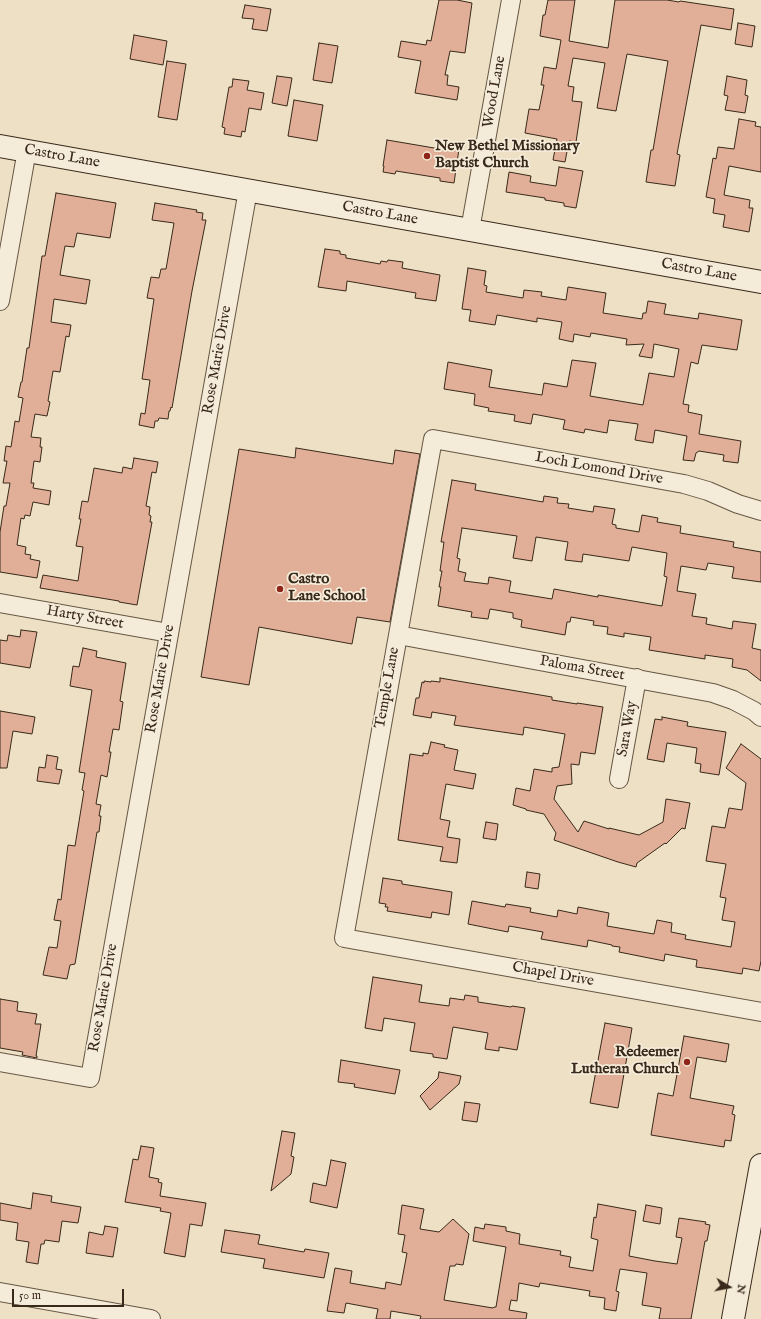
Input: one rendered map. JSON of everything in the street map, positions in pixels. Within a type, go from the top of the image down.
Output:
[{"type":"street","name":"Wood Lane","points":[[470,230],[511,0]]},
{"type":"street","name":"Castro Lane","points":[[0,146],[761,282]]},
{"type":"street","points":[[0,301],[27,150]]},
{"type":"street","name":"Rose Marie Drive","points":[[0,1062],[90,1078],[248,190]]},
{"type":"street","name":"Loch Lomond Drive","points":[[433,439],[684,484],[708,491],[738,504],[761,511]]},
{"type":"street","name":"Temple Lane","points":[[344,938],[433,439]]},
{"type":"street","name":"Harty Street","points":[[0,603],[169,633]]},
{"type":"street","name":"Paloma Street","points":[[398,636],[637,678],[712,693],[733,700],[754,711],[761,717]]},
{"type":"street","name":"Sara Way","points":[[619,779],[637,678]]},
{"type":"street","name":"Chapel Drive","points":[[344,938],[761,1012]]},
{"type":"street","points":[[733,1319],[761,1165]]},
{"type":"street","points":[[0,1292],[151,1319]]},
{"type":"building","points":[[439,0],[457,0],[472,3],[465,53],[450,51],[445,75],[448,75],[447,85],[459,87],[457,100],[415,93],[421,61],[398,57],[401,41],[426,45],[427,40],[431,41]]},
{"type":"building","points":[[548,0],[575,0],[569,41],[608,48],[615,0],[667,0],[734,9],[731,30],[701,25],[677,154],[680,155],[675,186],[646,182],[668,61],[627,54],[616,111],[597,108],[605,63],[573,58],[568,86],[574,87],[572,101],[582,102],[576,142],[569,141],[565,162],[553,160],[557,139],[525,133],[529,109],[539,110],[544,85],[541,85],[544,67],[556,69],[561,40],[540,36],[543,15],[545,15]]},
{"type":"building","points":[[245,5],[271,9],[267,31],[252,29],[254,19],[242,18]]},
{"type":"building","points":[[738,23],[755,26],[752,47],[735,44]]},
{"type":"building","points":[[134,35],[167,41],[163,65],[130,59]]},
{"type":"building","points":[[319,43],[338,46],[332,83],[313,80]]},
{"type":"building","points":[[167,61],[186,64],[177,120],[158,117]]},
{"type":"building","points":[[277,76],[292,78],[287,106],[272,103]]},
{"type":"building","points":[[727,76],[747,80],[745,95],[748,96],[745,113],[725,110],[728,96],[724,95]]},
{"type":"building","points":[[233,79],[249,81],[247,90],[264,93],[261,110],[249,108],[245,132],[242,131],[241,137],[224,134],[225,128],[222,127],[229,87],[232,87]]},
{"type":"building","points":[[294,100],[323,105],[317,141],[288,136]]},
{"type":"building","points":[[739,119],[756,122],[755,126],[761,127],[761,172],[729,166],[724,195],[750,200],[749,208],[753,208],[749,232],[723,227],[725,215],[713,213],[715,199],[706,197],[713,158],[716,159],[718,147],[734,149]]},
{"type":"building","points":[[387,140],[446,150],[446,147],[459,149],[454,183],[440,181],[440,178],[396,171],[395,174],[383,172]]},
{"type":"building","points":[[559,167],[583,171],[576,208],[564,206],[564,203],[545,200],[545,198],[506,192],[509,172],[531,176],[530,182],[556,186]]},
{"type":"building","points":[[56,193],[116,203],[110,238],[77,233],[74,247],[65,246],[60,275],[90,280],[86,304],[54,299],[51,322],[71,325],[69,337],[66,336],[60,372],[53,371],[47,416],[35,414],[31,437],[41,438],[40,447],[42,447],[40,462],[34,461],[31,483],[34,483],[33,488],[51,491],[49,505],[33,502],[30,516],[25,515],[24,519],[21,518],[17,545],[26,547],[25,554],[31,555],[30,559],[40,561],[37,578],[0,572],[0,532],[4,506],[6,506],[10,483],[3,483],[7,461],[4,461],[6,446],[11,447],[15,421],[19,422],[23,398],[18,397],[22,382],[27,348],[29,348],[42,256],[45,256]]},
{"type":"building","points":[[155,203],[197,210],[196,212],[203,213],[202,220],[206,220],[172,408],[171,407],[169,411],[168,419],[159,418],[158,421],[155,421],[154,428],[139,425],[141,413],[145,414],[150,380],[142,379],[154,299],[147,298],[151,277],[159,278],[161,269],[166,269],[174,223],[152,220]]},
{"type":"building","points":[[325,249],[340,251],[340,254],[346,255],[346,258],[380,264],[381,261],[387,262],[388,260],[403,262],[402,268],[440,275],[436,301],[415,298],[416,293],[347,281],[346,291],[318,287]]},
{"type":"building","points":[[468,268],[486,271],[484,285],[487,286],[486,292],[523,298],[524,290],[542,292],[541,296],[566,300],[568,287],[606,293],[603,313],[642,319],[643,313],[646,313],[648,301],[666,304],[664,314],[698,319],[699,313],[742,320],[737,350],[702,345],[698,364],[691,362],[683,404],[689,405],[688,412],[702,415],[699,434],[741,441],[738,463],[723,461],[724,455],[699,451],[696,453],[694,461],[683,460],[687,436],[655,430],[653,443],[635,440],[638,424],[609,420],[607,433],[585,429],[584,433],[563,429],[565,420],[533,414],[531,424],[514,421],[515,415],[488,411],[489,408],[474,405],[475,394],[444,389],[448,362],[492,370],[489,387],[542,395],[544,383],[567,387],[572,360],[596,363],[590,396],[643,405],[649,373],[674,377],[679,349],[654,344],[652,358],[639,356],[644,344],[626,345],[627,339],[591,333],[590,337],[574,334],[573,342],[559,339],[562,322],[537,318],[537,322],[497,315],[495,325],[469,321],[471,310],[462,309]]},
{"type":"building","points":[[296,448],[393,464],[395,450],[420,454],[390,622],[357,617],[352,644],[259,627],[249,685],[201,677],[239,449],[295,458]]},
{"type":"building","points":[[134,458],[158,462],[156,473],[152,472],[146,506],[150,507],[149,515],[151,516],[150,522],[152,522],[137,605],[40,588],[43,575],[78,581],[83,547],[76,546],[81,519],[79,519],[82,501],[88,502],[94,468],[122,473],[123,467],[132,469]]},
{"type":"building","points":[[452,480],[476,484],[475,490],[543,502],[544,496],[558,498],[557,503],[569,504],[568,508],[593,512],[594,506],[615,509],[612,524],[616,525],[616,528],[639,532],[642,515],[658,518],[657,522],[681,526],[680,533],[734,542],[733,547],[761,552],[761,582],[732,578],[734,567],[708,563],[706,570],[681,566],[677,591],[696,594],[692,616],[707,618],[706,624],[732,629],[733,621],[756,624],[752,648],[761,650],[761,681],[747,670],[732,667],[733,659],[705,655],[705,659],[649,650],[651,637],[624,633],[624,637],[607,634],[608,627],[593,625],[594,621],[571,617],[570,622],[567,622],[565,635],[521,627],[522,620],[513,618],[513,613],[490,609],[488,619],[471,617],[472,612],[438,606],[442,571],[440,571],[444,542],[441,542]],"holes":[[[462,528],[517,536],[513,558],[532,561],[536,537],[568,542],[565,560],[582,562],[583,554],[629,561],[632,547],[667,553],[664,576],[667,577],[662,606],[554,589],[552,599],[509,592],[511,581],[489,577],[488,584],[464,581],[466,573],[458,571],[460,559],[457,558]]]},
{"type":"building","points":[[21,630],[37,632],[30,668],[0,663],[0,640],[7,641],[8,635],[20,637]]},
{"type":"building","points":[[83,648],[97,651],[96,657],[126,663],[120,701],[123,702],[119,730],[113,729],[107,777],[101,775],[96,804],[101,805],[99,832],[97,832],[75,964],[70,965],[67,979],[43,975],[49,947],[57,948],[61,921],[54,920],[58,899],[61,900],[68,845],[75,846],[84,791],[82,790],[85,773],[79,772],[92,690],[70,686],[73,666],[79,667]]},
{"type":"building","points":[[440,678],[552,697],[552,700],[603,707],[595,754],[581,752],[579,765],[571,764],[572,784],[557,786],[554,799],[578,832],[584,821],[609,829],[639,835],[663,822],[666,799],[690,803],[685,829],[682,828],[666,844],[665,843],[637,863],[636,867],[554,840],[556,833],[544,814],[513,805],[516,788],[530,791],[534,769],[552,772],[552,768],[559,767],[565,734],[524,727],[523,735],[454,725],[456,716],[432,712],[431,718],[413,715],[416,698],[419,698],[422,682],[440,682]]},
{"type":"building","points":[[0,711],[35,717],[32,734],[13,731],[7,768],[0,768]]},
{"type":"building","points":[[662,717],[688,722],[687,726],[726,732],[719,775],[700,772],[701,764],[695,763],[697,748],[667,743],[664,762],[647,759],[655,719],[662,720]]},
{"type":"building","points":[[431,742],[458,750],[454,770],[476,774],[473,789],[446,784],[440,819],[450,821],[447,837],[460,839],[457,863],[440,861],[443,847],[398,840],[410,754],[423,756],[423,753],[428,754]]},
{"type":"building","points":[[741,744],[761,759],[761,961],[759,971],[743,968],[742,974],[696,967],[697,960],[665,954],[664,961],[619,952],[620,947],[588,940],[587,947],[541,939],[543,932],[509,926],[508,932],[468,924],[472,901],[505,907],[506,904],[531,908],[530,912],[557,917],[558,910],[577,914],[578,907],[609,913],[607,926],[654,934],[657,920],[672,923],[671,932],[686,935],[685,939],[731,947],[735,922],[722,920],[726,898],[720,897],[726,864],[706,861],[712,826],[725,828],[729,808],[742,810],[746,783],[726,768]]},
{"type":"building","points":[[47,755],[58,757],[56,769],[62,770],[59,784],[37,781],[39,767],[45,768]]},
{"type":"building","points":[[486,822],[498,824],[496,840],[483,838]]},
{"type":"building","points":[[527,872],[540,874],[538,889],[525,887]]},
{"type":"building","points":[[383,878],[402,881],[402,884],[452,892],[449,915],[432,912],[431,918],[387,911],[388,907],[385,907],[386,904],[379,903]]},
{"type":"building","points":[[373,977],[422,985],[419,1002],[449,1006],[450,998],[464,1000],[465,995],[478,997],[478,1002],[525,1008],[517,1050],[499,1047],[499,1051],[485,1049],[488,1033],[453,1027],[447,1059],[433,1057],[433,1054],[410,1051],[415,1023],[384,1018],[382,1031],[365,1028]]},
{"type":"building","points":[[0,999],[18,1002],[17,1011],[37,1014],[35,1024],[41,1024],[36,1056],[37,1058],[22,1055],[23,1052],[0,1048]]},
{"type":"building","points":[[605,1023],[632,1028],[618,1108],[590,1103]]},
{"type":"building","points":[[684,1036],[729,1044],[726,1062],[697,1057],[690,1098],[734,1106],[732,1114],[735,1115],[731,1141],[725,1140],[724,1147],[651,1135],[658,1093],[673,1096]]},
{"type":"building","points":[[341,1060],[400,1070],[395,1094],[354,1087],[355,1084],[338,1082]]},
{"type":"building","points":[[439,1072],[461,1076],[459,1084],[430,1110],[420,1096],[438,1078]]},
{"type":"building","points":[[465,1102],[480,1104],[477,1122],[462,1120]]},
{"type":"building","points":[[282,1131],[295,1133],[291,1156],[294,1157],[291,1174],[271,1191]]},
{"type":"building","points":[[141,1146],[154,1148],[149,1177],[159,1179],[158,1182],[162,1183],[160,1196],[206,1203],[202,1226],[190,1224],[185,1257],[164,1253],[171,1213],[160,1211],[161,1208],[125,1202],[133,1159],[138,1160]]},
{"type":"building","points":[[331,1160],[346,1163],[337,1208],[310,1202],[313,1183],[326,1186]]},
{"type":"building","points":[[33,1193],[52,1196],[51,1202],[81,1207],[78,1223],[62,1221],[59,1242],[45,1240],[44,1244],[41,1244],[38,1264],[26,1262],[29,1242],[16,1240],[18,1223],[0,1220],[0,1203],[31,1209]]},
{"type":"building","points":[[598,1204],[636,1211],[629,1256],[655,1261],[677,1264],[682,1238],[676,1237],[679,1218],[706,1222],[705,1224],[710,1225],[707,1241],[705,1241],[691,1319],[659,1319],[661,1308],[642,1305],[647,1273],[620,1269],[616,1291],[619,1292],[616,1311],[604,1309],[605,1298],[589,1296],[590,1291],[540,1283],[539,1287],[519,1283],[517,1301],[511,1300],[509,1310],[527,1313],[526,1319],[420,1319],[421,1316],[391,1311],[390,1319],[376,1319],[378,1309],[346,1303],[344,1313],[327,1311],[335,1268],[352,1271],[350,1283],[385,1289],[386,1282],[401,1285],[407,1253],[402,1252],[405,1235],[398,1234],[402,1205],[424,1209],[420,1229],[439,1232],[453,1219],[469,1234],[463,1265],[456,1264],[455,1266],[450,1266],[444,1300],[493,1308],[496,1307],[506,1247],[473,1241],[475,1227],[484,1229],[485,1224],[506,1227],[506,1231],[520,1234],[519,1244],[561,1251],[560,1255],[571,1257],[569,1267],[593,1271],[598,1240],[591,1238],[594,1217],[596,1218]]},
{"type":"building","points":[[646,1205],[662,1208],[660,1224],[643,1221]]},
{"type":"building","points":[[105,1226],[118,1228],[113,1257],[86,1253],[89,1232],[103,1235]]},
{"type":"building","points":[[225,1230],[260,1235],[258,1244],[304,1252],[305,1249],[329,1253],[324,1278],[263,1268],[265,1259],[221,1252]]},
{"type":"place","name":"New Bethel Missionary Baptist Church","points":[[427,156]]},
{"type":"place","name":"Castro Lane School","points":[[280,589]]},
{"type":"place","name":"Redeemer Lutheran Church","points":[[687,1062]]}]
